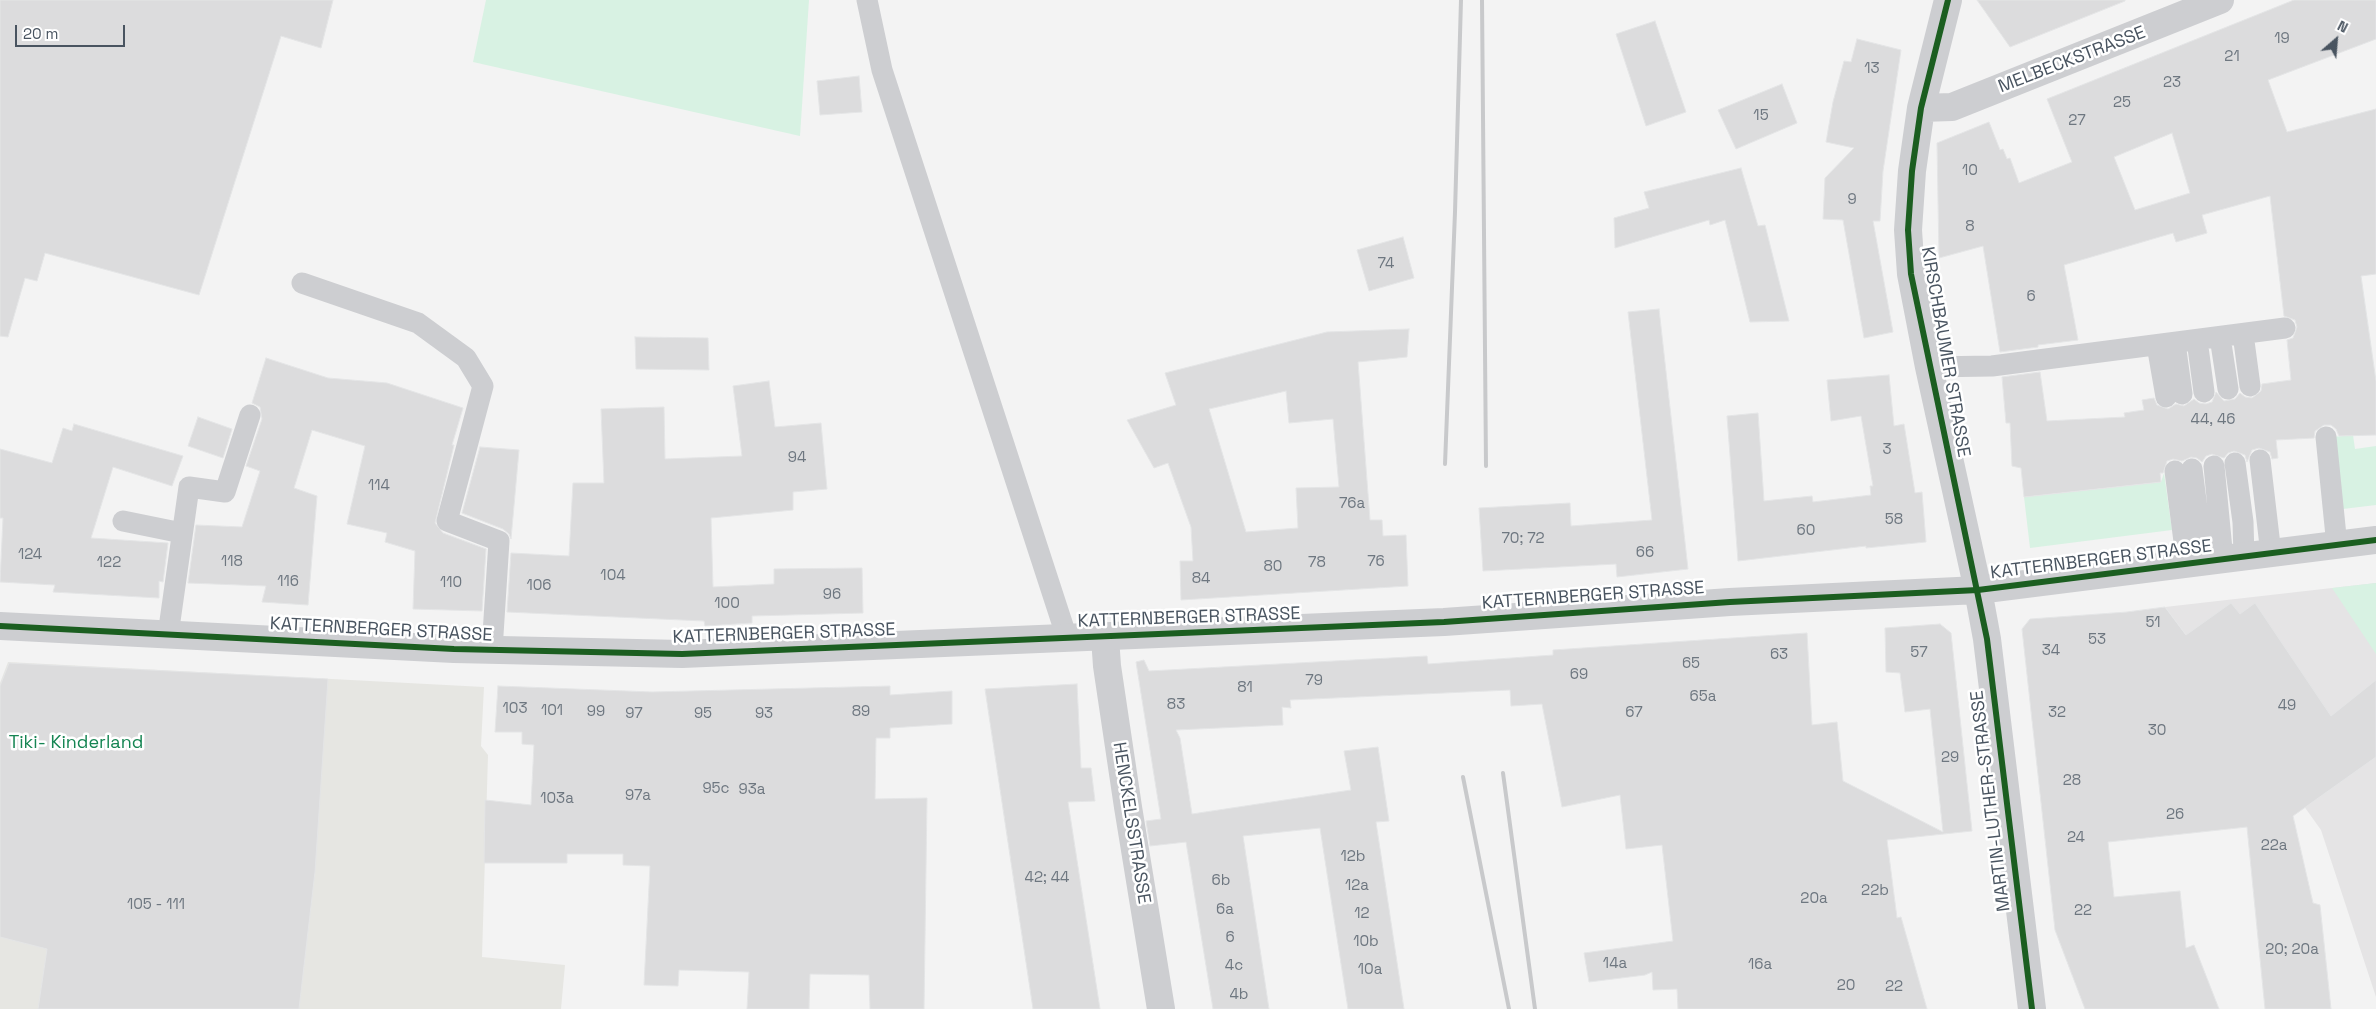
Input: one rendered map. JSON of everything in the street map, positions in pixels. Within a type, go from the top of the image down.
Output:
[{"type":"street","name":"KIRSCHBAUMER STRASSE","points":[[1948,0],[1921,108],[1912,171],[1908,230],[1911,274],[1929,367],[1978,590]]},
{"type":"street","name":"MELBECKSTRASSE","points":[[1921,108],[1952,107],[2220,0]]},
{"type":"street","name":"KATTERNBERGER STRASSE","points":[[0,626],[492,650],[682,654],[1444,622],[1730,602],[1978,590],[2214,562],[2376,540]]},
{"type":"street","name":"MARTIN-LUTHER-STRASSE","points":[[1978,590],[1988,647],[2020,926],[2032,1009]]},
{"type":"street","name":"HENCKELSSTRASSE","points":[[1106,636],[1108,666],[1128,807],[1161,1009]]},
{"type":"lane","points":[[867,0],[882,70],[1067,638]]},
{"type":"lane","points":[[302,283],[418,323],[466,358],[483,386],[447,521],[500,541],[492,650]]},
{"type":"lane","points":[[1929,367],[1992,366],[2285,328]]},
{"type":"lane","points":[[2243,334],[2250,386]]},
{"type":"lane","points":[[2220,336],[2228,389]]},
{"type":"lane","points":[[2197,340],[2204,392]]},
{"type":"lane","points":[[2166,344],[2174,395]]},
{"type":"lane","points":[[168,635],[189,487],[225,492],[250,415]]},
{"type":"lane","points":[[2326,437],[2337,546]]},
{"type":"lane","points":[[2260,460],[2271,554]]},
{"type":"lane","points":[[2214,562],[2243,522],[2235,464]]},
{"type":"lane","points":[[2214,466],[2214,562]]},
{"type":"lane","points":[[2184,470],[2214,562]]},
{"type":"lane","points":[[123,521],[182,533]]},
{"type":"shaded area","points":[[2376,583],[2376,997],[2321,830],[2226,697],[2186,635],[2165,607]]},
{"type":"shaded area","points":[[8,662],[484,687],[481,746],[488,755],[482,957],[565,965],[561,1009],[0,1009],[0,683]]},
{"type":"green space","points":[[486,0],[809,0],[800,136],[473,62]]},
{"type":"green space","points":[[2353,435],[2355,449],[2376,446],[2376,505],[2343,509],[2333,437]]},
{"type":"green space","points":[[2164,473],[2172,530],[2030,548],[2024,497],[2161,482]]},
{"type":"green space","points":[[2376,583],[2376,654],[2332,588]]},
{"type":"building","points":[[0,0],[333,0],[321,48],[281,36],[199,295],[45,253],[37,281],[25,278],[8,337],[0,336]]},
{"type":"building","points":[[1977,0],[2125,0],[2125,1],[2010,47]]},
{"type":"building","points":[[2294,0],[2376,0],[2376,39],[2268,80],[2287,132],[2376,109],[2376,274],[2361,276],[2376,381],[2376,435],[2339,436],[2336,429],[2331,425],[2324,425],[2315,431],[2314,438],[2276,440],[2278,458],[2272,459],[2270,452],[2259,448],[2252,450],[2247,462],[2245,455],[2234,451],[2228,453],[2224,458],[2212,454],[2206,456],[2202,462],[2197,458],[2191,457],[2182,461],[2173,459],[2167,461],[2163,473],[2160,473],[2161,482],[2024,497],[2021,468],[2012,466],[2010,423],[2006,423],[2002,377],[2040,372],[2047,421],[2125,417],[2124,413],[2144,410],[2142,400],[2154,398],[2157,405],[2168,409],[2176,404],[2184,406],[2194,399],[2199,403],[2206,404],[2212,402],[2216,392],[2224,401],[2235,399],[2240,393],[2245,397],[2252,398],[2261,391],[2262,384],[2291,380],[2287,340],[2293,338],[2297,327],[2295,320],[2284,316],[2270,196],[2202,215],[2207,233],[2176,242],[2173,233],[2064,265],[2078,340],[2000,352],[1983,246],[1939,258],[1937,143],[1989,122],[2000,150],[2003,149],[2007,159],[2010,158],[2019,183],[2072,162],[2047,99]],"holes":[[[2172,133],[2190,193],[2135,210],[2114,157]]]},
{"type":"building","points":[[1655,21],[1686,112],[1646,126],[1616,34]]},
{"type":"building","points":[[1857,39],[1901,50],[1883,171],[1880,221],[1873,221],[1893,332],[1864,338],[1843,220],[1823,219],[1825,178],[1854,148],[1826,142],[1833,102],[1844,61],[1851,62]]},
{"type":"building","points":[[859,76],[862,112],[820,115],[817,81]]},
{"type":"building","points":[[1782,84],[1797,123],[1736,149],[1718,110]]},
{"type":"building","points":[[1741,168],[1758,226],[1765,225],[1789,321],[1750,322],[1725,220],[1710,225],[1709,220],[1615,248],[1614,218],[1649,208],[1644,192]]},
{"type":"building","points":[[1403,237],[1414,278],[1369,291],[1357,250]]},
{"type":"building","points":[[1659,309],[1688,569],[1617,577],[1616,564],[1483,571],[1479,508],[1570,503],[1571,526],[1652,520],[1628,312]]},
{"type":"building","points":[[1409,329],[1407,357],[1358,362],[1370,520],[1382,520],[1383,536],[1406,535],[1408,586],[1181,600],[1180,561],[1193,561],[1191,527],[1168,463],[1154,468],[1127,420],[1176,405],[1165,373],[1327,332]],"holes":[[[1286,391],[1289,423],[1333,419],[1339,487],[1296,488],[1298,528],[1246,532],[1209,409]]]},
{"type":"building","points":[[635,337],[708,338],[709,370],[636,369]]},
{"type":"building","points":[[266,358],[328,378],[387,383],[463,408],[452,445],[454,445],[435,523],[443,533],[486,549],[482,611],[413,609],[415,551],[385,542],[387,533],[347,524],[365,446],[312,430],[294,488],[317,496],[308,605],[262,602],[266,586],[188,583],[196,525],[242,527],[260,471],[246,466],[262,419],[260,407],[252,403]]},
{"type":"building","points":[[1889,375],[1894,426],[1904,424],[1915,493],[1922,492],[1926,542],[1866,548],[1866,546],[1738,561],[1727,416],[1758,413],[1764,501],[1812,496],[1813,502],[1871,495],[1870,486],[1873,486],[1861,416],[1831,421],[1827,380]]},
{"type":"building","points":[[769,381],[775,427],[821,423],[827,489],[793,492],[793,510],[711,518],[713,587],[774,584],[774,569],[862,568],[863,613],[752,616],[752,623],[705,626],[704,621],[507,612],[511,553],[569,556],[573,483],[604,483],[601,409],[664,407],[665,459],[742,456],[733,386]]},
{"type":"building","points":[[198,417],[232,429],[223,458],[188,446]]},
{"type":"building","points":[[74,424],[183,456],[172,486],[113,467],[91,538],[168,543],[163,582],[159,581],[159,598],[53,592],[55,585],[0,582],[3,518],[0,518],[0,449],[52,463],[63,428],[72,431]]},
{"type":"building","points":[[480,447],[519,450],[511,539],[509,534],[503,529],[462,513]]},
{"type":"building","points":[[2231,603],[2240,614],[2255,603],[2331,716],[2376,680],[2376,757],[2293,816],[2313,903],[2320,905],[2331,1009],[2265,1009],[2247,827],[2108,842],[2114,897],[2180,891],[2186,948],[2194,945],[2219,1009],[2085,1009],[2055,930],[2022,629],[2030,619],[2127,612],[2165,607],[2186,635]]},
{"type":"building","points":[[1940,624],[1951,633],[1972,831],[1887,840],[1897,918],[1901,917],[1927,1009],[1678,1009],[1677,989],[1653,990],[1652,972],[1645,975],[1589,982],[1584,953],[1673,941],[1662,845],[1626,849],[1620,795],[1562,807],[1542,704],[1511,706],[1510,690],[1290,700],[1291,708],[1282,707],[1283,725],[1176,730],[1180,738],[1192,814],[1351,790],[1344,751],[1378,747],[1389,821],[1376,822],[1404,1009],[1348,1009],[1320,828],[1243,836],[1269,1009],[1213,1009],[1186,842],[1150,846],[1146,821],[1161,819],[1136,662],[1144,660],[1149,671],[1427,656],[1428,664],[1553,655],[1553,650],[1807,633],[1812,725],[1837,722],[1843,781],[1943,832],[1930,709],[1905,712],[1900,673],[1886,672],[1885,628]]},
{"type":"building","points":[[9,663],[328,679],[315,872],[299,1009],[38,1009],[47,949],[0,937],[0,686]]},
{"type":"building","points":[[1077,684],[1081,768],[1091,768],[1095,801],[1068,802],[1100,1009],[1033,1009],[985,689]]},
{"type":"building","points":[[498,686],[652,692],[890,686],[890,695],[952,691],[952,724],[890,728],[890,738],[876,738],[875,799],[927,798],[924,1009],[870,1009],[869,975],[810,974],[809,1009],[747,1009],[749,972],[679,970],[678,986],[644,985],[650,866],[623,865],[623,854],[567,854],[567,863],[484,863],[485,800],[531,805],[534,745],[522,744],[522,732],[495,732]]},
{"type":"railway","points":[[1445,464],[1461,0]]},
{"type":"railway","points":[[1482,0],[1486,466]]},
{"type":"railway","points":[[1503,773],[1535,1009]]},
{"type":"railway","points":[[1463,777],[1509,1009]]},
{"type":"cycle path","points":[[1948,0],[1921,108],[1912,171],[1908,230],[1911,274],[1987,639],[2032,1009]]},
{"type":"cycle path","points":[[0,626],[454,649],[682,654],[1444,622],[1730,602],[1978,590],[2376,540]]},
{"type":"park label","name":"Tiki- Kinderland","points":[[76,743]]}]
